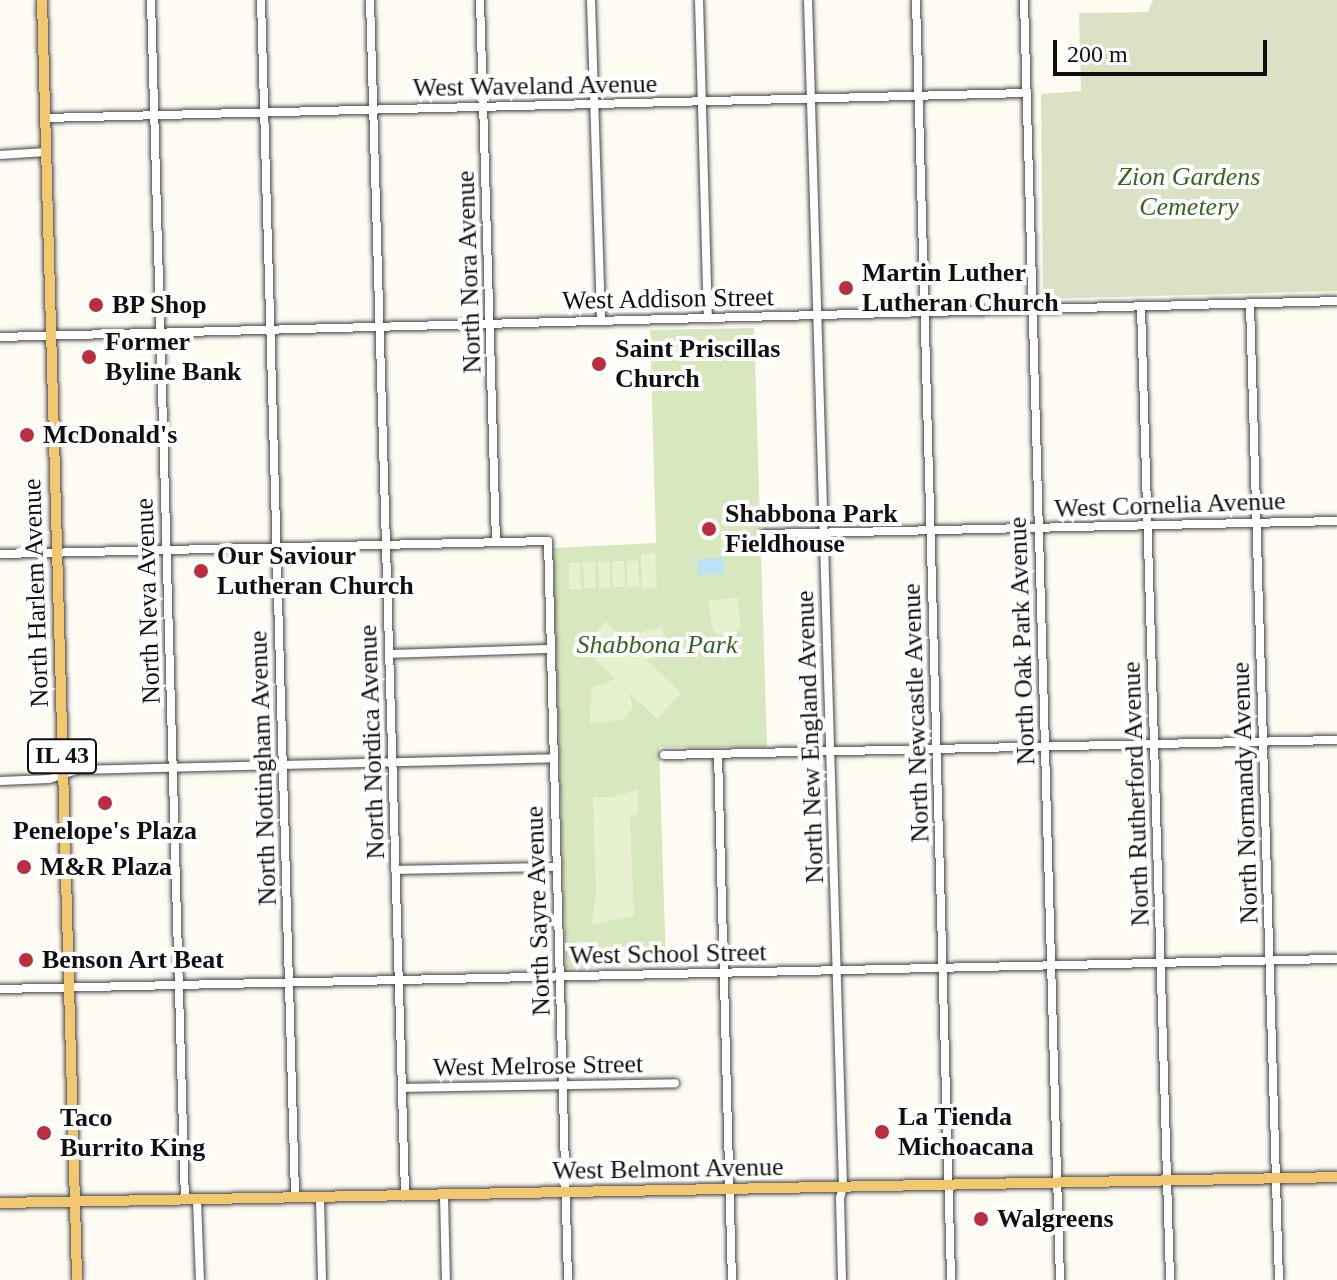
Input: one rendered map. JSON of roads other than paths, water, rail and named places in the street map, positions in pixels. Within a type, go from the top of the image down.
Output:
[{"type":"main road","name":"North Harlem Avenue","points":[[42,0],[77,1280]]},
{"type":"main road","name":"West Belmont Avenue","points":[[0,1203],[1337,1177]]},
{"type":"street","name":"North Neva Avenue","points":[[151,0],[185,1200]]},
{"type":"street","name":"North Nottingham Avenue","points":[[261,0],[295,1198]]},
{"type":"street","name":"North Nordica Avenue","points":[[370,0],[405,1196]]},
{"type":"street","name":"North Nora Avenue","points":[[480,0],[496,542]]},
{"type":"street","points":[[591,0],[601,321]]},
{"type":"street","points":[[699,0],[708,318]]},
{"type":"street","name":"North New England Avenue","points":[[808,0],[843,1187],[840,1198],[842,1280]]},
{"type":"street","name":"North Newcastle Avenue","points":[[916,0],[951,1280]]},
{"type":"street","name":"North Oak Park Avenue","points":[[1024,0],[1060,1280]]},
{"type":"street","name":"West Waveland Avenue","points":[[45,118],[1027,93]]},
{"type":"street","points":[[0,155],[46,152]]},
{"type":"street","name":"West Addison Street","points":[[0,337],[1337,301]]},
{"type":"street","name":"North Normandy Avenue","points":[[1250,304],[1279,1280]]},
{"type":"street","name":"North Rutherford Avenue","points":[[1141,307],[1170,1280]]},
{"type":"street","name":"West Cornelia Avenue","points":[[764,534],[1337,521]]},
{"type":"street","name":"North Sayre Avenue","points":[[496,542],[548,541],[568,1280]]},
{"type":"street","points":[[0,554],[496,542]]},
{"type":"street","points":[[389,654],[551,649]]},
{"type":"street","points":[[664,755],[1337,740]]},
{"type":"street","points":[[718,754],[732,1280]]},
{"type":"street","points":[[0,781],[49,779],[77,770],[554,758]]},
{"type":"street","points":[[395,870],[557,867]]},
{"type":"street","name":"West School Street","points":[[0,989],[1337,959]]},
{"type":"street","name":"West Melrose Street","points":[[402,1088],[675,1083]]},
{"type":"street","points":[[444,1195],[446,1280]]},
{"type":"street","points":[[320,1198],[322,1280]]},
{"type":"street","points":[[197,1200],[200,1280]]},
{"type":"water","points":[[724,558],[725,574],[698,575],[697,559]]},
{"type":"place","name":"Martin Luther Lutheran Church","points":[[846,288]]},
{"type":"place","name":"BP Shop","points":[[96,305]]},
{"type":"place","name":"Former Byline Bank","points":[[89,357]]},
{"type":"place","name":"Saint Priscillas Church","points":[[599,364]]},
{"type":"place","name":"McDonald's","points":[[27,435]]},
{"type":"place","name":"Shabbona Park Fieldhouse","points":[[709,529]]},
{"type":"place","name":"Our Saviour Lutheran Church","points":[[201,571]]},
{"type":"place","name":"Penelope's Plaza","points":[[105,803]]},
{"type":"place","name":"M&R Plaza","points":[[24,867]]},
{"type":"place","name":"Benson Art Beat","points":[[26,960]]},
{"type":"place","name":"La Tienda Michoacana","points":[[882,1132]]},
{"type":"place","name":"Taco Burrito King","points":[[44,1133]]},
{"type":"place","name":"Walgreens","points":[[981,1219]]},
{"type":"park label","name":"Zion Gardens Cemetery","points":[[1189,192]]},
{"type":"park label","name":"Shabbona Park","points":[[657,645]]}]
